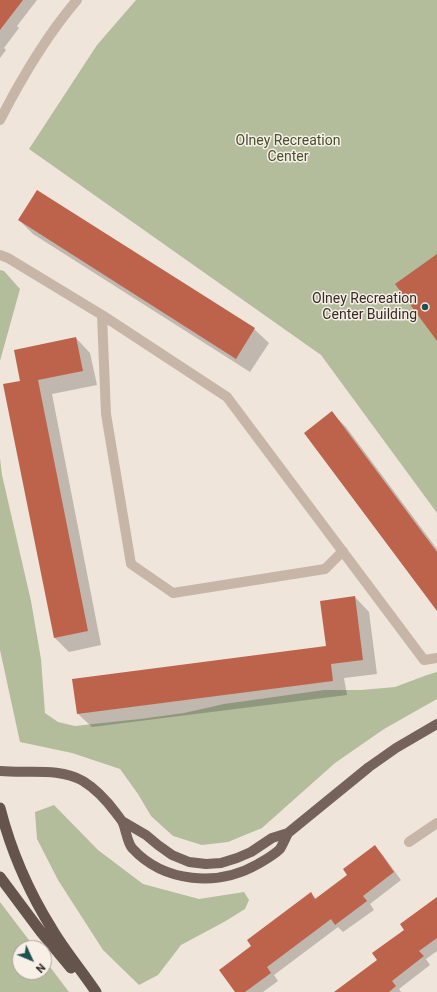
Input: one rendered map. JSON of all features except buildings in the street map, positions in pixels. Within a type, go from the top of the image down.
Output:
[{"type":"highway","points":[[0,808],[16,860],[26,882],[52,930],[96,992]]},
{"type":"highway","points":[[0,877],[41,932],[92,992]]},
{"type":"main road","points":[[122,821],[146,835],[172,855],[189,862],[206,864],[221,863],[251,852],[272,838],[288,832],[369,767],[396,748],[437,724]]},
{"type":"main road","points":[[0,771],[50,772],[68,775],[83,781],[95,789],[104,798],[122,821],[131,846],[146,860],[161,869],[197,879],[217,878],[250,868],[267,859],[280,848],[288,832]]},
{"type":"street","points":[[0,120],[40,50],[77,0]]},
{"type":"street","points":[[0,255],[8,258],[102,315],[227,397],[424,660],[437,658]]},
{"type":"street","points":[[102,315],[106,414],[131,564],[173,593],[325,568],[343,551]]},
{"type":"street","points":[[409,842],[437,823]]},
{"type":"green space","name":"Olney Recreation Center","points":[[136,0],[437,0],[437,513],[321,355],[29,149],[97,45]]},
{"type":"green space","points":[[0,270],[4,271],[20,289],[0,361]]},
{"type":"green space","points":[[0,458],[2,475],[31,601],[41,659],[45,713],[58,722],[75,726],[184,713],[224,704],[324,690],[361,690],[395,687],[437,672],[437,699],[384,729],[335,763],[262,828],[228,842],[202,845],[173,836],[151,816],[138,794],[120,769],[72,753],[20,742],[0,650]]},
{"type":"green space","points":[[54,805],[98,850],[143,884],[199,899],[244,892],[249,900],[245,909],[181,945],[158,975],[139,985],[103,950],[58,880],[37,839],[35,812]]},
{"type":"green space","points":[[0,902],[29,940],[12,940],[12,980],[52,980],[52,970],[69,992],[0,992]]},
{"type":"place","name":"Olney Recreation Center Building","points":[[425,307]]}]
